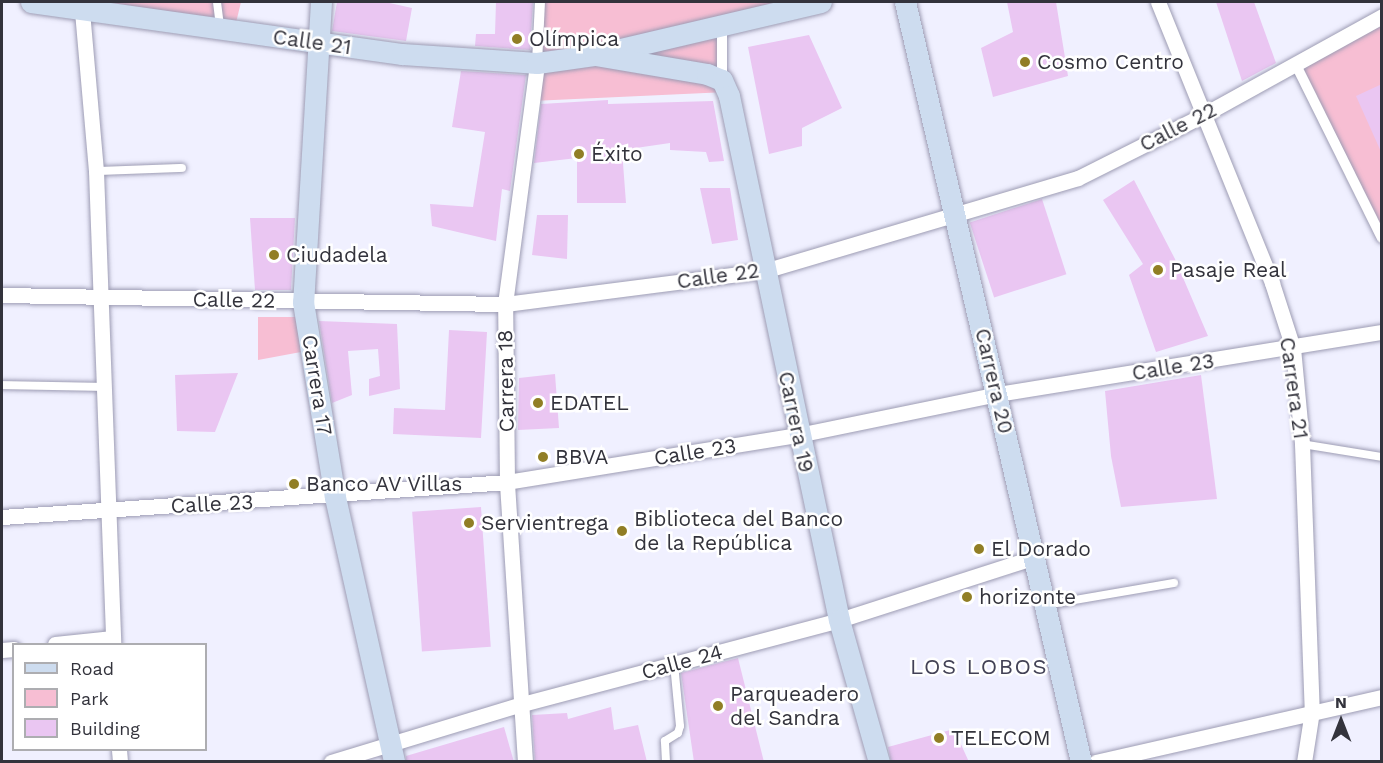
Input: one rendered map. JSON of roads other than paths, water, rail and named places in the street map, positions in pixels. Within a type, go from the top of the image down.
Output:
[{"type":"main road","name":"Calle 21","points":[[31,2],[82,11],[402,54],[537,63],[595,55],[821,2]]},
{"type":"main road","name":"Carrera 17","points":[[321,2],[303,302],[335,497],[391,752]]},
{"type":"main road","name":"Carrera 20","points":[[905,2],[998,394],[1032,558],[1081,762]]},
{"type":"main road","name":"Calle 21","points":[[595,55],[707,74],[722,80]]},
{"type":"main road","name":"Carrera 19","points":[[722,80],[729,96],[798,435],[839,620],[879,762]]},
{"type":"street","name":"Carrera 18","points":[[525,762],[507,482],[504,304],[537,63],[540,2]]},
{"type":"street","name":"Carrera 21","points":[[1158,2],[1272,283],[1293,348],[1302,444],[1312,711],[1304,762]]},
{"type":"street","points":[[82,11],[96,171],[113,641],[84,643]]},
{"type":"street","name":"Calle 22","points":[[2,295],[504,304],[764,271],[1078,178],[1203,115],[1382,16]]},
{"type":"street","points":[[722,25],[722,80]]},
{"type":"street","points":[[1296,65],[1382,238]]},
{"type":"street","name":"Calle 23","points":[[2,517],[335,497],[507,482],[798,435],[998,394],[1382,332]]},
{"type":"street","name":"Calle 24","points":[[331,762],[391,752],[522,704],[839,620],[1032,558]]},
{"type":"street","points":[[1096,762],[1312,711],[1382,698]]},
{"type":"lane","points":[[217,2],[220,30]]},
{"type":"lane","points":[[96,171],[182,168]]},
{"type":"lane","points":[[2,385],[103,387]]},
{"type":"lane","points":[[1302,444],[1382,457]]},
{"type":"lane","points":[[1045,606],[1174,583]]},
{"type":"lane","points":[[666,762],[665,741],[678,733],[680,726],[674,664]]},
{"type":"place","name":"Olímpica","points":[[517,39]]},
{"type":"place","name":"Cosmo Centro","points":[[1025,62]]},
{"type":"place","name":"Éxito","points":[[579,154]]},
{"type":"place","name":"Ciudadela","points":[[274,255]]},
{"type":"place","name":"Pasaje Real","points":[[1158,270]]},
{"type":"place","name":"EDATEL","points":[[538,403]]},
{"type":"place","name":"BBVA","points":[[543,457]]},
{"type":"place","name":"Banco AV Villas","points":[[294,484]]},
{"type":"place","name":"Servientrega","points":[[469,523]]},
{"type":"place","name":"Biblioteca del Banco de la República","points":[[622,531]]},
{"type":"place","name":"El Dorado","points":[[979,549]]},
{"type":"place","name":"horizonte","points":[[967,597]]},
{"type":"place","name":"Parqueadero del Sandra","points":[[718,706]]},
{"type":"place","name":"TELECOM","points":[[939,738]]},
{"type":"district","name":"LOS LOBOS","points":[[979,667]]}]
